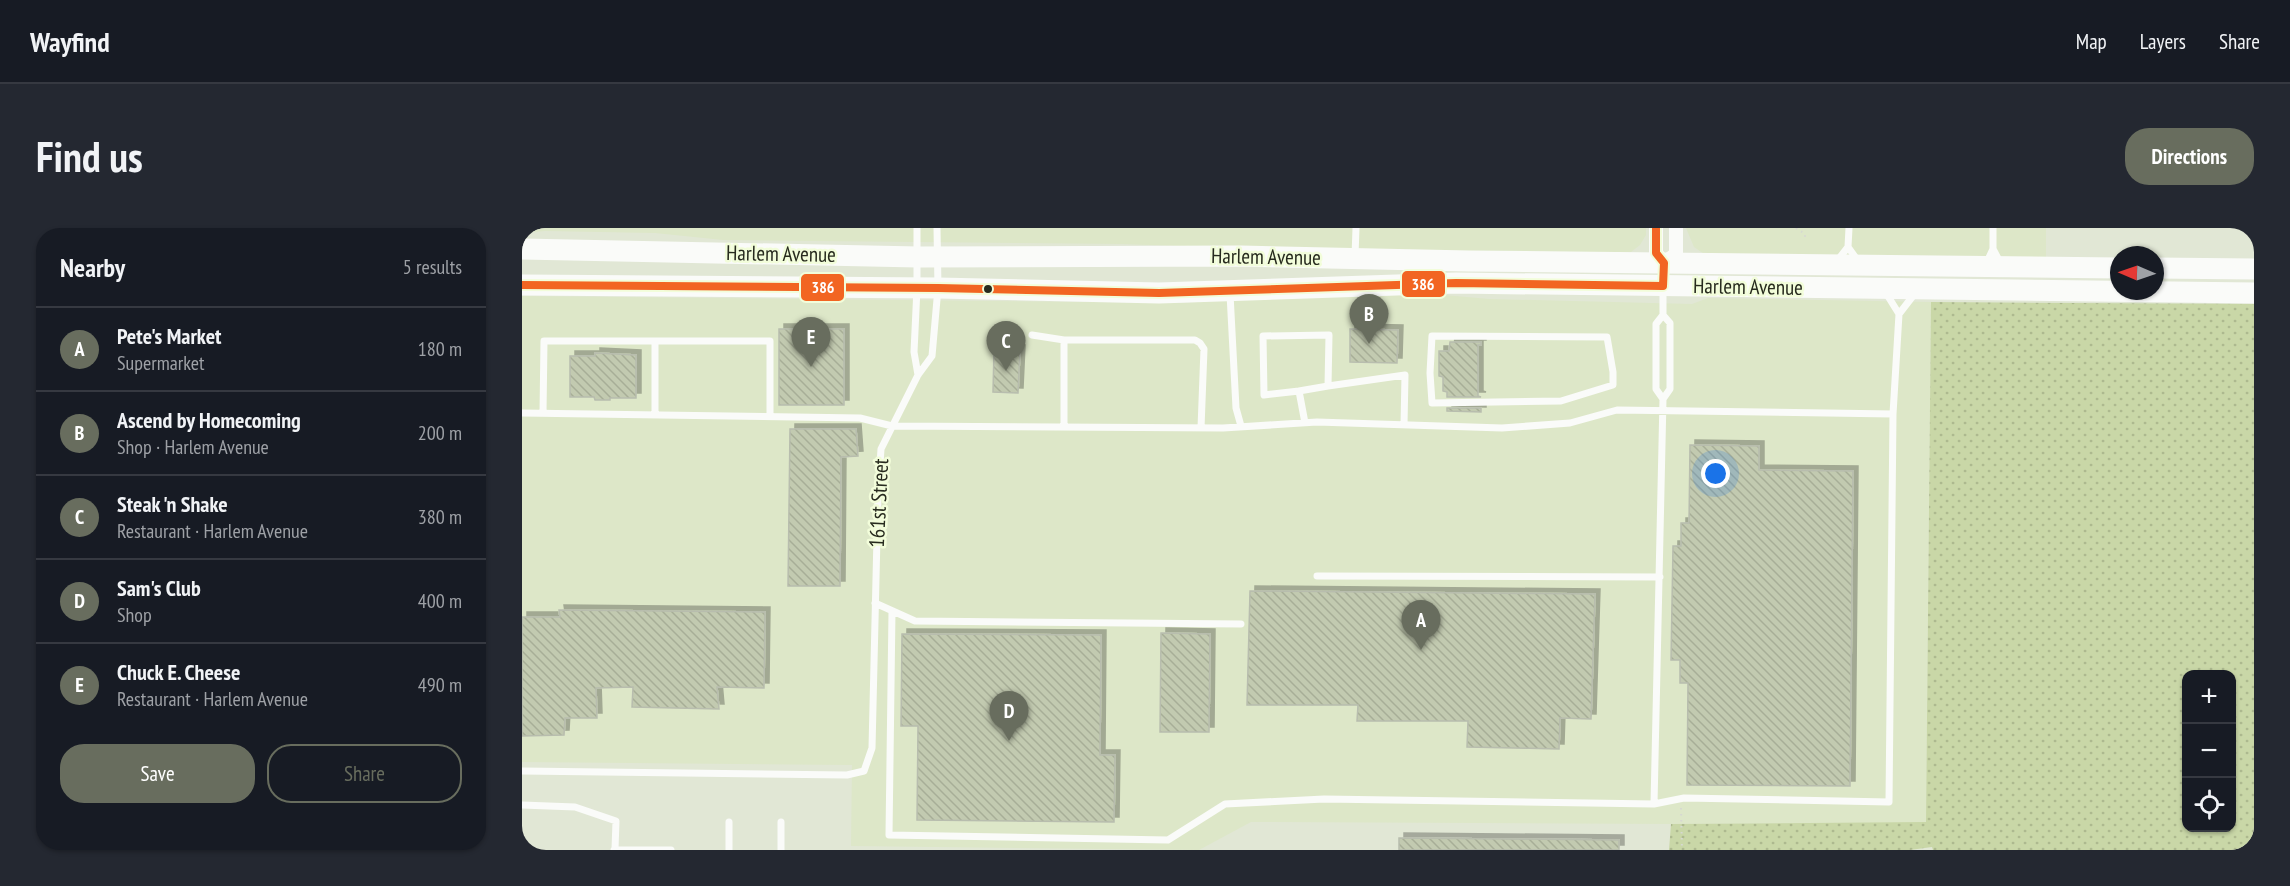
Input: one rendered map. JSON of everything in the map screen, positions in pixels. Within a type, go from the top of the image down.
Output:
[{"type":"main road","name":"Harlem Avenue","points":[[522,249],[931,250],[1834,265],[1993,261],[2110,268]]},
{"type":"main road","points":[[2164,268],[2254,269]]},
{"type":"main road","name":"Harlem Avenue","points":[[522,285],[928,288],[1159,293],[1456,283],[2254,293]]},
{"type":"street","points":[[1656,228],[1656,253],[1664,263],[1662,286]]},
{"type":"street","points":[[1664,263],[1676,254],[1676,228]]},
{"type":"lane","points":[[931,250],[938,228]]},
{"type":"lane","points":[[1355,258],[1356,228]]},
{"type":"lane","points":[[1834,265],[1848,247],[1849,228]]},
{"type":"lane","points":[[1993,228],[1993,261]]},
{"type":"lane","name":"161st Street","points":[[917,231],[931,250],[928,288],[914,352],[918,375]]},
{"type":"lane","points":[[1848,247],[1862,265]]},
{"type":"lane","name":"161st Street","points":[[522,771],[847,775],[864,771],[872,747],[881,449],[918,375],[932,356],[928,288],[931,250]]},
{"type":"lane","points":[[1654,804],[1662,411],[1663,399],[1670,389],[1670,323],[1663,315],[1662,286]]},
{"type":"lane","points":[[892,611],[889,835],[1168,840],[1225,804],[1324,799],[1654,804],[1680,798],[1890,801],[1893,414],[1899,314],[1883,288]]},
{"type":"lane","points":[[1899,314],[1919,289]]},
{"type":"lane","points":[[1230,291],[1236,408],[1241,426]]},
{"type":"lane","points":[[1663,315],[1656,324],[1656,389],[1663,399]]},
{"type":"lane","points":[[1032,335],[1064,340],[1195,340],[1204,350],[1201,428]]},
{"type":"lane","points":[[1328,386],[1329,335],[1263,336],[1264,395],[1299,391],[1405,375],[1404,425]]},
{"type":"lane","points":[[1432,336],[1607,337],[1613,385],[1561,401],[1502,403],[1432,403],[1430,373],[1432,336]]},
{"type":"lane","points":[[1064,340],[1064,427]]},
{"type":"lane","points":[[543,413],[544,341],[771,341],[770,416]]},
{"type":"lane","points":[[655,341],[655,414]]},
{"type":"lane","points":[[1299,391],[1305,423]]},
{"type":"lane","points":[[522,413],[860,418],[892,426],[1201,428],[1305,423],[1502,428],[1570,423],[1617,410],[1893,414]]},
{"type":"lane","points":[[1317,576],[1660,577]]},
{"type":"lane","points":[[876,603],[915,621],[1241,624]]},
{"type":"lane","points":[[522,806],[575,807],[616,821],[614,850],[671,850]]},
{"type":"lane","points":[[729,822],[729,850]]},
{"type":"lane","points":[[781,822],[781,850]]},
{"type":"path","points":[[1796,228],[1805,234],[1805,238]]},
{"type":"path","points":[[1680,798],[1682,850]]},
{"type":"shaded area","points":[[522,228],[1646,228],[1646,235],[1640,245],[1631,252],[1335,252],[1123,244],[723,240],[655,233],[545,231],[522,233]]},
{"type":"shaded area","points":[[1686,228],[2046,228],[2046,260],[1707,256],[1694,247]]},
{"type":"shaded area","points":[[1444,295],[1489,299],[1692,304],[1708,298],[1931,302],[1926,823],[1251,822],[1199,850],[851,846],[852,765],[522,762],[522,296],[1181,303],[1293,296]]},
{"type":"shaded area","points":[[1931,302],[2254,304],[2254,850],[1933,850],[1932,847],[1910,850],[1669,850],[1671,824],[1926,822]]},
{"type":"building","points":[[779,329],[844,329],[844,405],[779,405]]},
{"type":"building","points":[[1350,329],[1398,330],[1397,363],[1350,362]]},
{"type":"building","points":[[1450,342],[1481,342],[1481,345],[1478,345],[1478,396],[1481,397],[1447,397],[1447,392],[1443,391],[1443,377],[1439,376],[1439,351],[1449,351]]},
{"type":"building","points":[[994,350],[1020,350],[1018,393],[993,392]]},
{"type":"building","points":[[595,353],[636,355],[636,398],[595,400],[594,397],[570,397],[570,356],[595,356]]},
{"type":"building","points":[[1447,408],[1481,408],[1481,412],[1447,411]]},
{"type":"building","points":[[790,429],[856,429],[858,456],[841,457],[840,586],[788,586]]},
{"type":"building","points":[[1690,445],[1759,446],[1759,470],[1853,471],[1850,786],[1687,785],[1688,683],[1680,683],[1680,660],[1671,660],[1673,546],[1681,546],[1681,523],[1689,523]]},
{"type":"building","points":[[1250,591],[1595,594],[1591,719],[1560,718],[1559,749],[1467,747],[1468,721],[1357,721],[1358,705],[1247,705]]},
{"type":"building","points":[[559,610],[765,612],[764,688],[717,687],[719,709],[632,707],[633,687],[596,688],[597,718],[565,718],[564,735],[522,736],[522,617],[560,617]]},
{"type":"building","points":[[1161,633],[1210,634],[1209,732],[1160,732]]},
{"type":"building","points":[[902,634],[1101,635],[1100,755],[1115,755],[1114,822],[917,820],[918,726],[901,726]]},
{"type":"building","points":[[1399,838],[1619,840],[1619,850],[1399,850]]},
{"type":"transit line","name":"386","points":[[522,285],[938,288],[1159,293],[1456,283],[1663,286],[1664,263],[1656,253],[1656,228]]},
{"type":"place","name":"Ascend by Homecoming","points":[[1369,344]]},
{"type":"place","name":"Chuck E. Cheese","points":[[811,367]]},
{"type":"place","name":"Steak 'n Shake","points":[[1006,371]]},
{"type":"place","name":"Pete's Market","points":[[1421,650]]},
{"type":"place","name":"Sam's Club","points":[[1009,741]]}]
